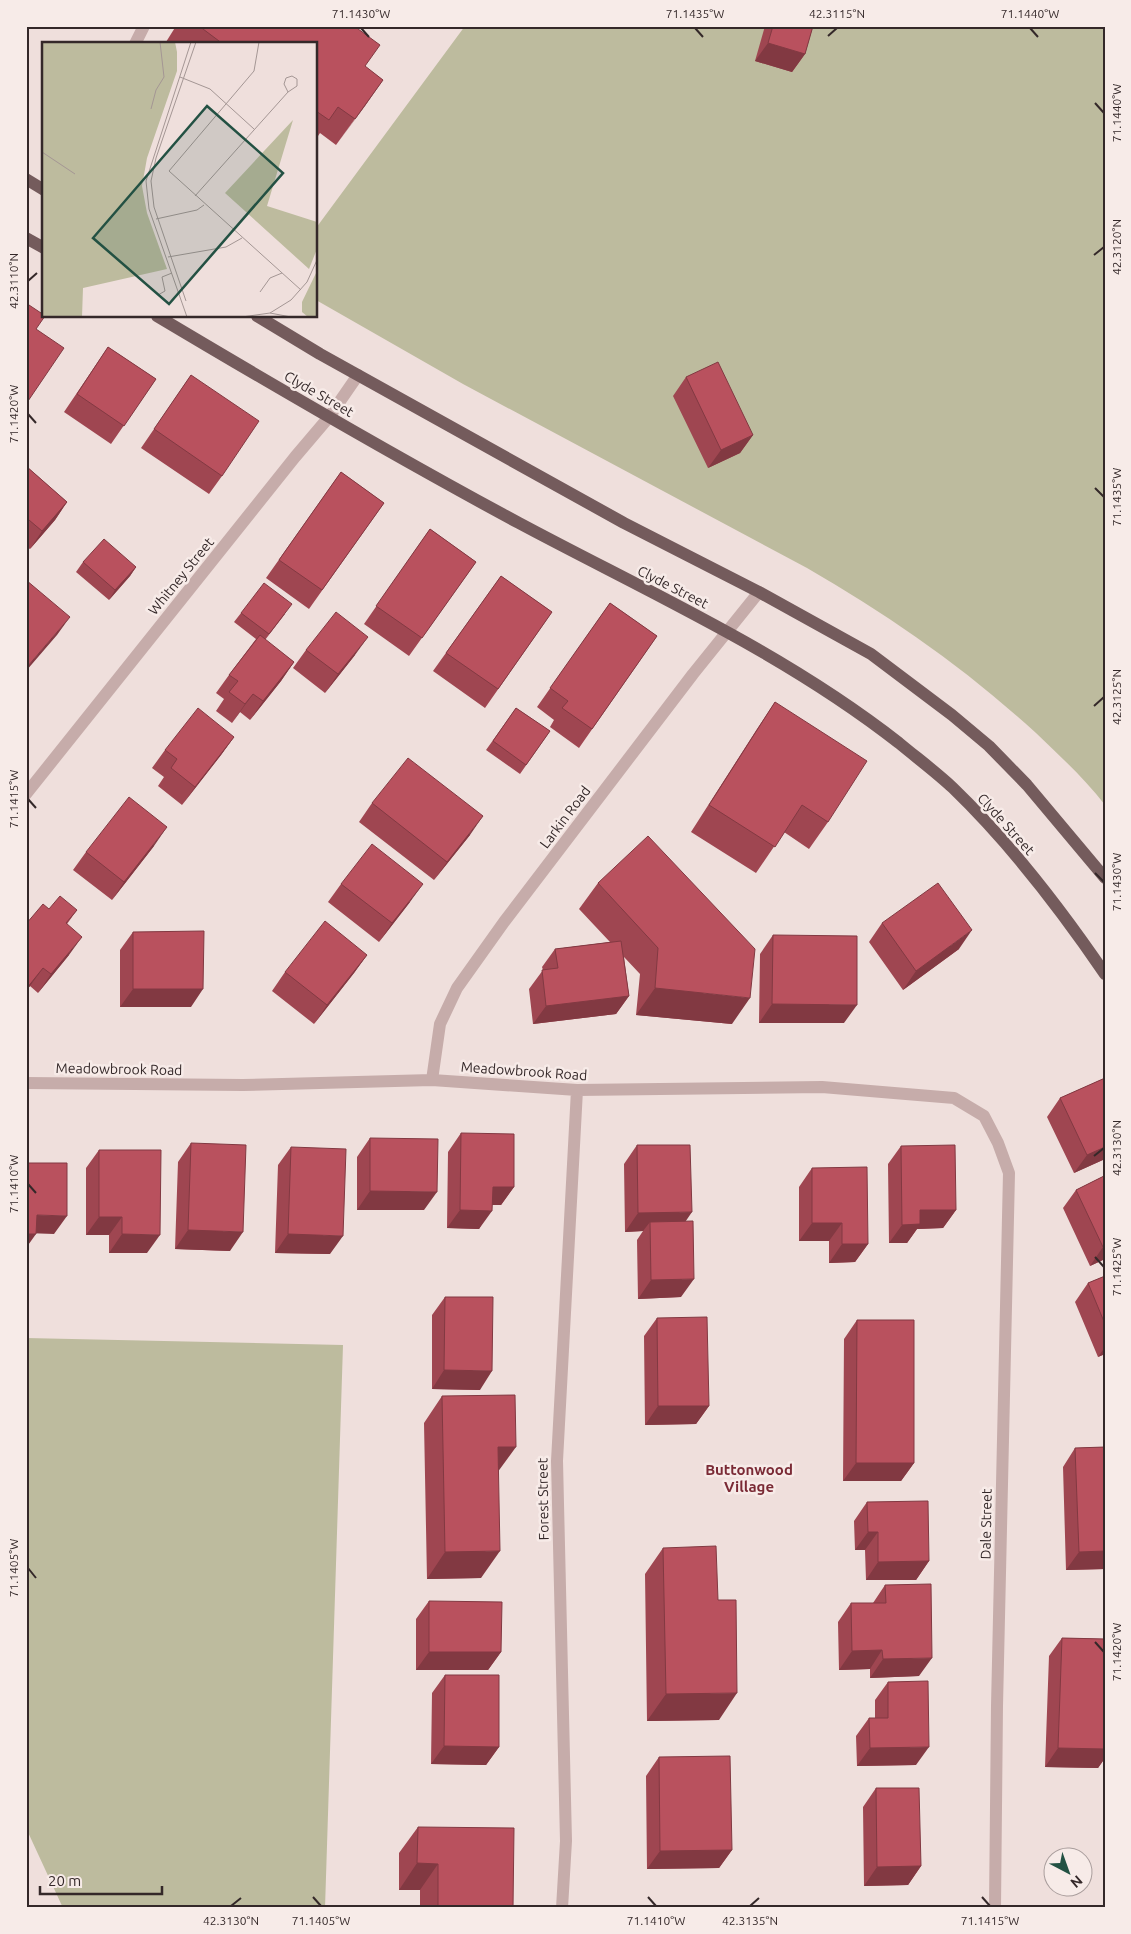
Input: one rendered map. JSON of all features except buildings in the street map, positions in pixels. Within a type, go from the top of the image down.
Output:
[{"type":"main road","points":[[26,180],[42,189]]},
{"type":"main road","points":[[26,238],[42,247]]},
{"type":"main road","name":"Clyde Street","points":[[160,318],[329,417],[508,517],[728,632],[791,668],[839,699],[878,727],[951,786],[986,822],[1055,902],[1105,974]]},
{"type":"main road","points":[[259,318],[624,523],[759,592],[871,654],[952,715],[988,746],[1026,785],[1105,878]]},
{"type":"street","points":[[136,42],[144,26]]},
{"type":"street","name":"Whitney Street","points":[[26,794],[300,450],[329,417],[358,375]]},
{"type":"street","name":"Larkin Road","points":[[432,1080],[440,1024],[457,988],[504,922],[693,674],[759,592]]},
{"type":"street","name":"Meadowbrook Road","points":[[26,1083],[243,1085],[432,1080],[577,1090],[822,1087],[954,1098],[984,1116],[998,1143]]},
{"type":"street","name":"Forest Street","points":[[562,1908],[566,1841],[557,1461],[577,1090]]},
{"type":"street","name":"Dale Street","points":[[995,1908],[997,1696],[1009,1173],[998,1143]]},
{"type":"shaded area","points":[[465,26],[1105,26],[1105,805],[1072,768],[1009,709],[926,644],[868,605],[807,568],[463,384],[318,301],[318,225]]},
{"type":"shaded area","points":[[26,1338],[343,1345],[325,1908],[63,1908],[26,1828]]},
{"type":"district","name":"Buttonwood Village","points":[[749,1478]]}]
